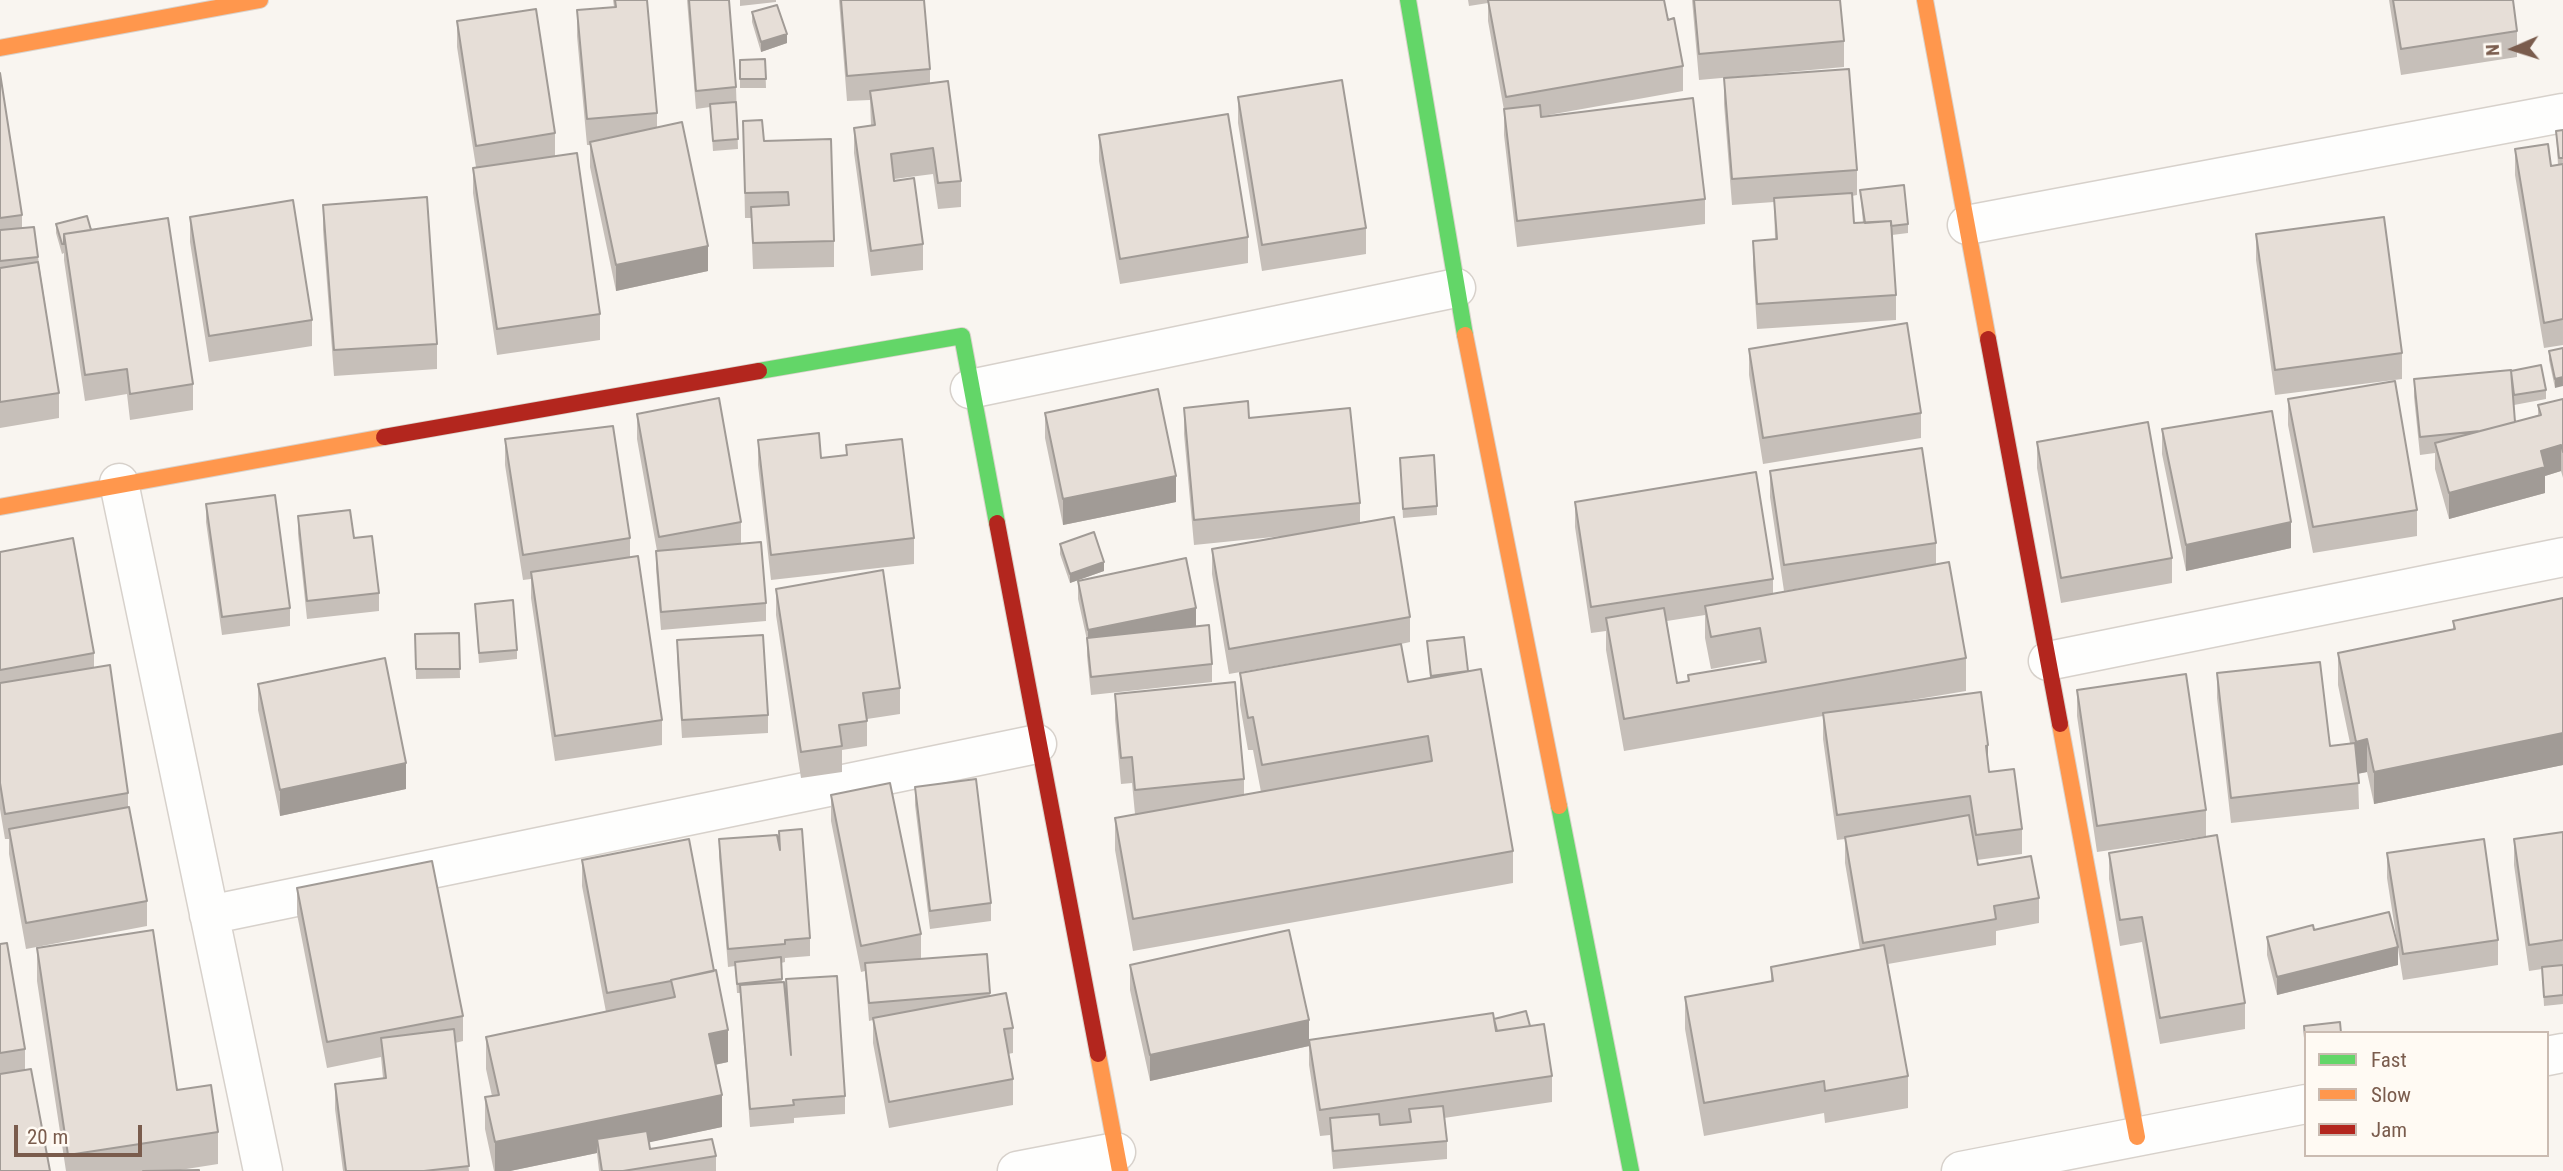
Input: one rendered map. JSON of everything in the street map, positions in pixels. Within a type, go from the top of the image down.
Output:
[{"type":"street","points":[[0,48],[260,0]]},
{"type":"street","points":[[1408,0],[1455,288],[1631,1171]]},
{"type":"street","points":[[1925,0],[2137,1137]]},
{"type":"street","points":[[1967,225],[2563,113]]},
{"type":"street","points":[[970,388],[1455,288]]},
{"type":"street","points":[[0,507],[118,483],[962,336],[1037,744],[1118,1161],[1017,1171]]},
{"type":"street","points":[[118,483],[263,1171]]},
{"type":"street","points":[[2048,661],[2563,557]]},
{"type":"street","points":[[209,915],[1037,744]]},
{"type":"street","points":[[1961,1171],[2304,1104]]},
{"type":"building","points":[[615,0],[647,0],[657,113],[587,119],[577,10],[616,7]]},
{"type":"building","points":[[689,0],[729,0],[736,87],[696,91]]},
{"type":"building","points":[[841,0],[924,0],[930,69],[847,76]]},
{"type":"building","points":[[1488,0],[1664,0],[1668,20],[1674,18],[1683,66],[1506,97]]},
{"type":"building","points":[[1694,0],[1840,0],[1844,41],[1699,54]]},
{"type":"building","points":[[2393,0],[2513,0],[2517,31],[2401,49]]},
{"type":"building","points":[[777,5],[787,34],[761,42],[752,12]]},
{"type":"building","points":[[536,9],[555,133],[476,146],[457,21]]},
{"type":"building","points":[[765,59],[766,79],[740,79],[740,60]]},
{"type":"building","points":[[1849,69],[1857,170],[1732,179],[1724,78]]},
{"type":"building","points":[[0,73],[22,215],[0,218]]},
{"type":"building","points":[[1342,80],[1366,228],[1262,245],[1238,97]]},
{"type":"building","points":[[948,81],[961,181],[938,183],[933,148],[891,154],[894,181],[914,178],[923,244],[871,251],[854,128],[875,125],[870,91]]},
{"type":"building","points":[[1693,98],[1705,199],[1517,221],[1504,109],[1540,105],[1541,117]]},
{"type":"building","points":[[736,102],[738,139],[713,141],[710,104]]},
{"type":"building","points":[[1228,114],[1248,237],[1120,259],[1099,135]]},
{"type":"building","points":[[762,120],[764,141],[831,139],[834,241],[753,243],[751,207],[789,205],[788,192],[745,193],[743,121]]},
{"type":"building","points":[[682,122],[708,246],[616,265],[590,142]]},
{"type":"building","points":[[2563,130],[2563,158],[2559,158],[2556,131]]},
{"type":"building","points":[[2548,144],[2551,166],[2563,164],[2563,319],[2544,323],[2515,149]]},
{"type":"building","points":[[577,153],[600,314],[497,329],[473,168]]},
{"type":"building","points":[[1904,185],[1908,224],[1891,226],[1891,221],[1865,223],[1860,190]]},
{"type":"building","points":[[1852,193],[1854,223],[1891,221],[1896,295],[1757,304],[1753,241],[1777,239],[1774,198]]},
{"type":"building","points":[[427,197],[437,344],[334,350],[323,205]]},
{"type":"building","points":[[293,200],[312,320],[209,336],[190,217]]},
{"type":"building","points":[[87,216],[91,230],[64,234],[62,244],[56,224]]},
{"type":"building","points":[[2384,217],[2402,353],[2275,370],[2256,234]]},
{"type":"building","points":[[168,218],[193,384],[130,394],[127,369],[85,375],[64,234]]},
{"type":"building","points":[[34,227],[38,257],[0,261],[0,230]]},
{"type":"building","points":[[38,262],[59,393],[0,402],[0,268]]},
{"type":"building","points":[[1907,323],[1921,413],[1763,438],[1749,349]]},
{"type":"building","points":[[2563,348],[2563,377],[2555,379],[2549,351]]},
{"type":"building","points":[[2541,365],[2546,390],[2514,395],[2511,371]]},
{"type":"building","points":[[2511,370],[2515,422],[2480,431],[2420,437],[2414,379]]},
{"type":"building","points":[[2395,381],[2417,510],[2313,527],[2288,399]]},
{"type":"building","points":[[1158,389],[1176,476],[1063,499],[1045,413]]},
{"type":"building","points":[[719,398],[741,522],[659,537],[637,414]]},
{"type":"building","points":[[2563,399],[2563,452],[2561,445],[2541,451],[2545,467],[2449,493],[2435,443],[2541,415],[2538,405]]},
{"type":"building","points":[[1248,401],[1249,418],[1350,408],[1360,503],[1194,520],[1184,408]]},
{"type":"building","points":[[2272,411],[2291,522],[2186,545],[2162,429]]},
{"type":"building","points":[[2148,422],[2172,558],[2061,578],[2037,442]]},
{"type":"building","points":[[613,426],[630,538],[523,555],[505,439]]},
{"type":"building","points":[[819,433],[821,458],[847,455],[846,445],[902,439],[914,538],[771,555],[758,440]]},
{"type":"building","points":[[1922,448],[1936,543],[1784,565],[1770,471]]},
{"type":"building","points":[[1434,455],[1437,506],[1403,509],[1400,458]]},
{"type":"building","points":[[1756,472],[1773,579],[1591,607],[1575,502]]},
{"type":"building","points":[[275,495],[290,608],[222,617],[206,504]]},
{"type":"building","points":[[350,510],[354,538],[372,536],[379,593],[307,601],[298,516]]},
{"type":"building","points":[[1394,517],[1410,617],[1229,649],[1212,549]]},
{"type":"building","points":[[1094,532],[1104,562],[1070,574],[1060,544]]},
{"type":"building","points":[[73,538],[94,653],[0,670],[0,552]]},
{"type":"building","points":[[761,542],[766,603],[661,612],[656,551]]},
{"type":"building","points":[[638,556],[662,720],[555,736],[531,572]]},
{"type":"building","points":[[1186,558],[1196,608],[1088,630],[1078,581]]},
{"type":"building","points":[[1949,562],[1966,658],[1624,719],[1606,618],[1664,608],[1677,683],[1689,681],[1688,675],[1766,662],[1760,628],[1711,637],[1705,606]]},
{"type":"building","points":[[883,570],[900,688],[863,693],[867,721],[839,725],[842,746],[801,752],[776,589]]},
{"type":"building","points":[[2563,598],[2563,733],[2374,772],[2367,739],[2356,742],[2338,653],[2455,629],[2453,621]]},
{"type":"building","points":[[513,600],[517,650],[479,653],[475,604]]},
{"type":"building","points":[[1209,625],[1212,664],[1091,677],[1087,638]]},
{"type":"building","points":[[459,633],[460,669],[416,669],[415,634]]},
{"type":"building","points":[[763,635],[768,715],[682,720],[677,640]]},
{"type":"building","points":[[1464,637],[1468,671],[1431,676],[1427,641]]},
{"type":"building","points":[[1401,644],[1408,682],[1481,669],[1513,851],[1133,919],[1115,818],[1432,761],[1428,736],[1262,765],[1253,717],[1248,718],[1240,673]]},
{"type":"building","points":[[385,658],[406,763],[280,790],[258,684]]},
{"type":"building","points":[[2320,662],[2330,746],[2355,743],[2359,783],[2231,798],[2217,673]]},
{"type":"building","points":[[110,665],[128,793],[5,814],[0,783],[0,683]]},
{"type":"building","points":[[2186,674],[2206,810],[2097,826],[2077,690]]},
{"type":"building","points":[[1235,682],[1244,779],[1135,790],[1132,757],[1121,758],[1115,694]]},
{"type":"building","points":[[1981,692],[1989,772],[2014,769],[2022,829],[1976,835],[1970,796],[1837,815],[1823,713]]},
{"type":"building","points":[[976,779],[991,903],[930,911],[915,787]]},
{"type":"building","points":[[890,783],[921,934],[861,946],[831,795]]},
{"type":"building","points":[[129,807],[147,901],[26,923],[9,829]]},
{"type":"building","points":[[1969,815],[1978,865],[2031,856],[2039,898],[1994,906],[1996,919],[1863,943],[1845,837]]},
{"type":"building","points":[[802,829],[810,938],[785,940],[785,944],[728,949],[719,839],[777,835],[780,850],[779,831]]},
{"type":"building","points":[[2563,832],[2563,940],[2529,945],[2514,839]]},
{"type":"building","points":[[2217,835],[2245,1003],[2160,1018],[2142,917],[2120,920],[2109,853]]},
{"type":"building","points":[[689,839],[714,971],[607,993],[582,860]]},
{"type":"building","points":[[2484,839],[2498,940],[2403,954],[2387,853]]},
{"type":"building","points":[[432,861],[463,1016],[327,1042],[297,888]]},
{"type":"building","points":[[2389,912],[2398,947],[2277,977],[2267,937],[2313,925],[2314,930]]},
{"type":"building","points":[[153,930],[177,1090],[211,1085],[218,1132],[68,1155],[37,948]]},
{"type":"building","points":[[1289,930],[1309,1020],[1150,1055],[1130,965]]},
{"type":"building","points":[[7,943],[25,1049],[0,1053],[0,944]]},
{"type":"building","points":[[1884,945],[1908,1076],[1825,1091],[1824,1081],[1704,1103],[1685,997],[1773,981],[1771,967]]},
{"type":"building","points":[[987,954],[990,993],[869,1003],[865,963]]},
{"type":"building","points":[[781,957],[782,979],[737,984],[735,962]]},
{"type":"building","points":[[2563,965],[2563,995],[2544,997],[2542,967]]},
{"type":"building","points":[[716,970],[728,1030],[709,1034],[722,1095],[495,1142],[485,1097],[499,1095],[486,1037],[675,997],[671,980]]},
{"type":"building","points":[[837,976],[845,1096],[793,1100],[794,1105],[750,1109],[740,985],[784,982],[791,1055],[786,979]]},
{"type":"building","points":[[1006,993],[1013,1028],[1004,1029],[1013,1079],[889,1102],[873,1018]]},
{"type":"building","points":[[1526,1011],[1530,1026],[1497,1031],[1494,1019]]},
{"type":"building","points":[[1493,1013],[1496,1031],[1544,1024],[1552,1076],[1320,1110],[1309,1040]]},
{"type":"building","points":[[2340,1022],[2341,1031],[2304,1031],[2304,1026]]},
{"type":"building","points":[[454,1029],[469,1166],[424,1171],[346,1171],[335,1084],[386,1078],[381,1038]]},
{"type":"building","points":[[31,1069],[50,1171],[0,1171],[0,1074]]},
{"type":"building","points":[[1443,1106],[1447,1141],[1333,1151],[1330,1118],[1379,1114],[1380,1125],[1411,1122],[1409,1109]]},
{"type":"building","points":[[647,1131],[650,1149],[712,1139],[716,1156],[623,1171],[602,1171],[597,1139]]},
{"type":"traffic: fast","points":[[1408,0],[1465,335]]},
{"type":"traffic: fast","points":[[759,371],[962,336],[997,523]]},
{"type":"traffic: fast","points":[[1559,806],[1631,1171]]},
{"type":"traffic: slow","points":[[0,48],[260,0]]},
{"type":"traffic: slow","points":[[1925,0],[1988,339]]},
{"type":"traffic: slow","points":[[1465,335],[1559,806]]},
{"type":"traffic: slow","points":[[0,507],[384,437]]},
{"type":"traffic: slow","points":[[2060,724],[2137,1137]]},
{"type":"traffic: slow","points":[[1098,1054],[1120,1171]]},
{"type":"traffic: jam","points":[[1988,339],[2060,724]]},
{"type":"traffic: jam","points":[[384,437],[759,371]]},
{"type":"traffic: jam","points":[[997,523],[1098,1054]]}]
